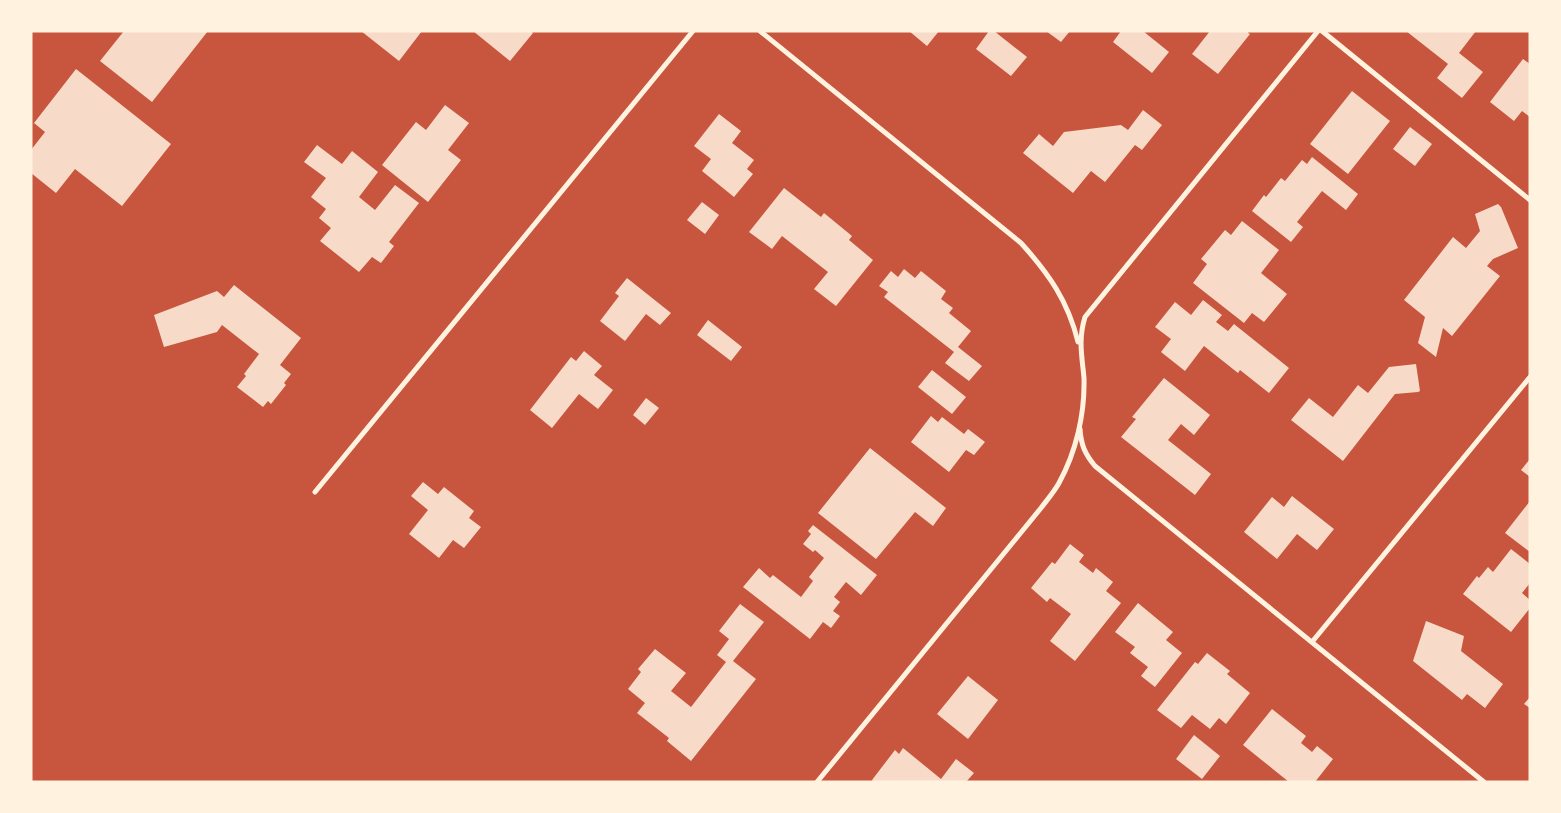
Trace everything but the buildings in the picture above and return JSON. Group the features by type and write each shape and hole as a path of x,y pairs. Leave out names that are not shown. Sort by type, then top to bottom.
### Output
{"street":[{"path":"315,492 693,31"},
{"path":"760,31 1021,243 1042,266 1060,294 1074,325 1084,379 1080,423 1081,441 1085,454 1095,466 1484,782"},
{"path":"1080,350 1081,331 1085,317 1320,31 1530,200"},
{"path":"1312,642 1530,377"},
{"path":"817,782 1041,508 1058,483 1072,455 1080,423"}]}
